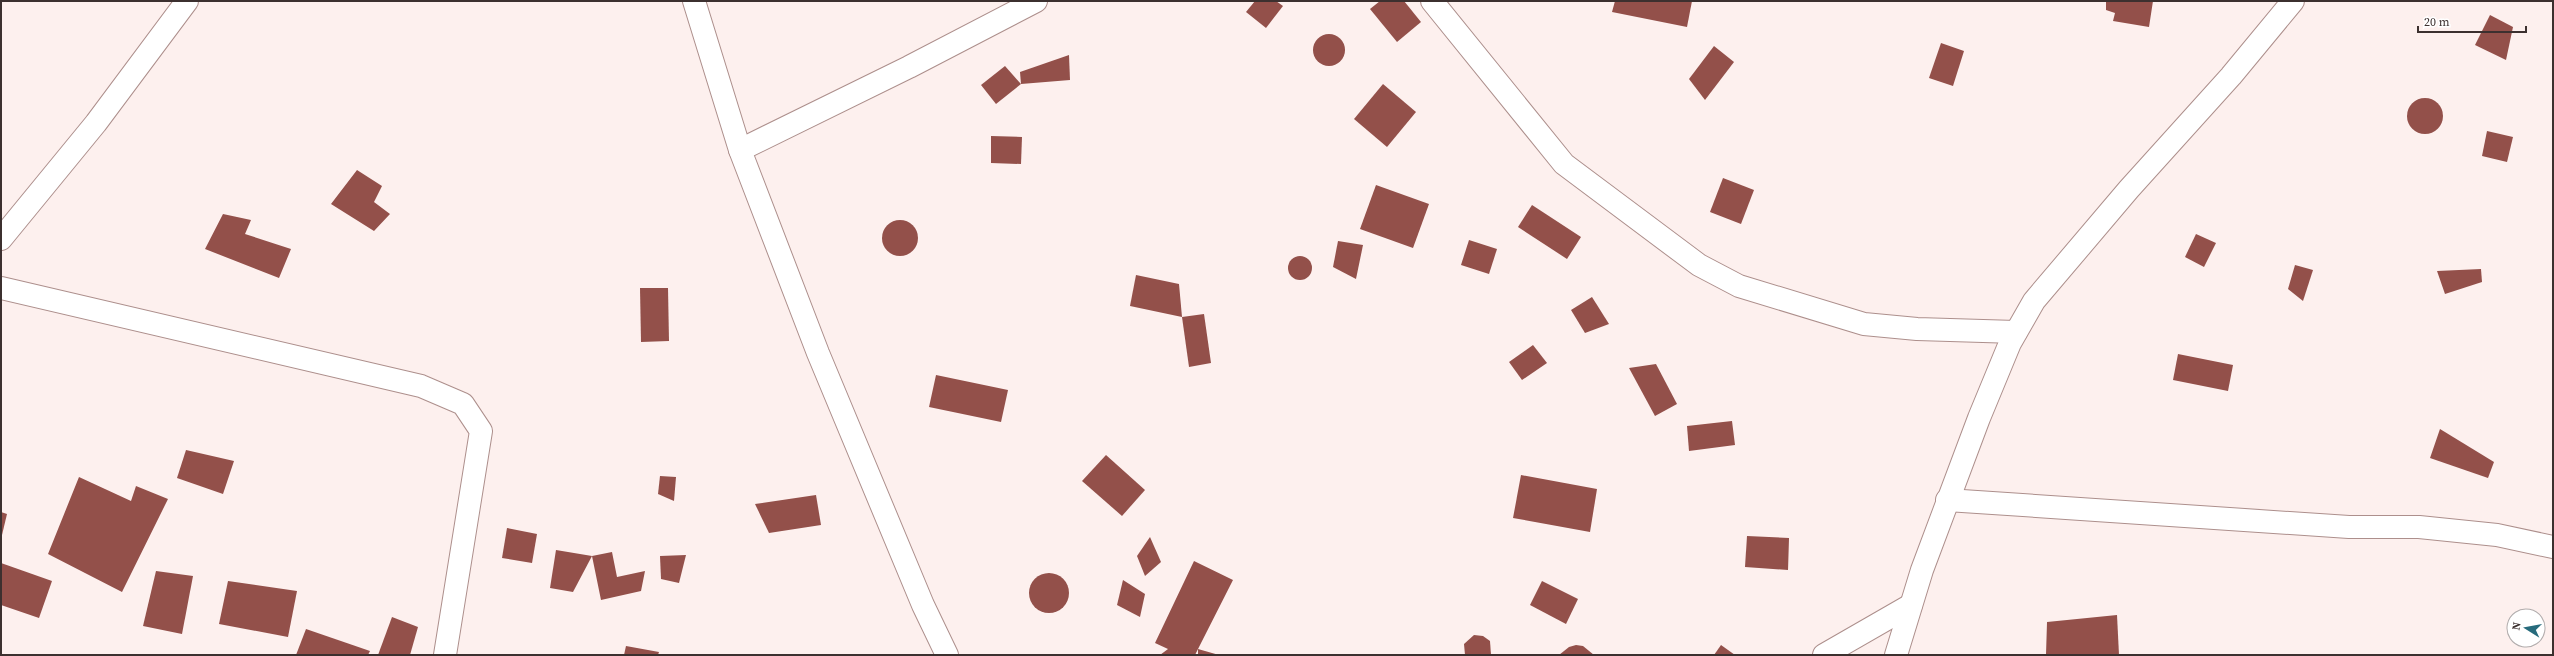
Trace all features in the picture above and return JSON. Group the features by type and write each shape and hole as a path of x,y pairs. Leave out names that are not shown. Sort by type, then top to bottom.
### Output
{"street":[{"path":"1,239 96,123 187,1"},
{"path":"694,1 740,150 818,353 923,605 947,655"},
{"path":"740,150 909,67 1036,1"},
{"path":"1432,1 1564,164 1699,265 1740,286 1864,324 1917,329 2016,332"},
{"path":"1896,655 1911,605 1947,500 1985,404 2016,332 2034,301 2128,189 2231,76 2293,1"},
{"path":"1,288 422,386 463,404 481,431 445,655"},
{"path":"1947,500 2341,527 2419,527 2497,535 2553,547"},
{"path":"1824,655 1911,605"}],"building":[{"path":"1255,1 1276,1 1283,6 1266,28 1246,12"},
{"path":"1380,1 1404,1 1421,22 1397,42 1370,9"},
{"path":"1615,1 1692,1 1687,27 1612,12"},
{"path":"2106,1 2153,1 2149,27 2113,21 2115,13 2106,10"},
{"path":"2490,15 2513,27 2506,60 2475,45"},
{"path":"1326,34 1332,34 1341,38 1345,50 1341,62 1332,66 1326,66 1317,62 1313,53 1313,47 1317,38"},
{"path":"1941,43 1964,51 1953,86 1929,78"},
{"path":"1714,46 1734,62 1705,100 1689,79"},
{"path":"1069,55 1070,80 1021,84 1020,72"},
{"path":"1005,66 1021,84 996,104 981,85"},
{"path":"1383,84 1416,112 1387,147 1354,119"},
{"path":"2429,98 2438,103 2442,109 2442,123 2438,129 2429,134 2421,134 2412,129 2408,123 2407,112 2412,103 2418,99"},
{"path":"2487,131 2513,137 2507,162 2482,156"},
{"path":"991,136 1022,137 1021,164 991,163"},
{"path":"357,170 382,186 374,202 390,214 374,231 331,204"},
{"path":"1723,178 1754,190 1741,224 1710,212"},
{"path":"1376,185 1429,204 1413,248 1360,229"},
{"path":"1532,205 1581,237 1567,259 1518,227"},
{"path":"223,214 251,220 245,234 291,249 279,278 205,249"},
{"path":"904,220 913,225 917,231 917,245 913,251 904,256 896,256 887,251 883,245 882,234 887,225 893,221"},
{"path":"2196,234 2216,243 2204,267 2185,257"},
{"path":"1469,240 1497,249 1489,274 1461,265"},
{"path":"1338,241 1363,245 1356,279 1333,267"},
{"path":"1300,256 1309,259 1312,268 1309,277 1300,280 1291,277 1288,268 1291,259"},
{"path":"2295,265 2313,270 2303,301 2288,289"},
{"path":"2481,269 2482,282 2445,294 2437,271"},
{"path":"1136,275 1179,284 1182,317 1130,306"},
{"path":"640,288 668,288 669,341 641,342"},
{"path":"1592,297 1609,324 1585,333 1571,310"},
{"path":"1204,314 1211,363 1189,367 1182,317"},
{"path":"1533,345 1547,363 1522,380 1509,362"},
{"path":"2178,354 2233,365 2228,391 2173,380"},
{"path":"1656,364 1677,404 1655,416 1629,368"},
{"path":"936,375 1008,390 1001,422 929,407"},
{"path":"1732,421 1735,445 1689,451 1687,426"},
{"path":"2440,429 2494,462 2488,478 2430,458"},
{"path":"186,450 234,461 223,494 177,478"},
{"path":"1106,455 1145,490 1122,516 1082,481"},
{"path":"1521,475 1597,489 1590,532 1513,518"},
{"path":"660,476 676,477 674,501 658,494"},
{"path":"79,477 131,501 136,486 168,499 122,592 48,554"},
{"path":"816,495 821,525 769,533 755,504"},
{"path":"1,512 7,514 2,535 1,535"},
{"path":"507,528 537,534 532,563 502,558"},
{"path":"1747,536 1789,538 1788,570 1745,567"},
{"path":"1150,537 1161,562 1145,576 1137,556"},
{"path":"556,550 592,556 573,592 550,588"},
{"path":"612,552 617,577 645,571 641,591 601,600 592,556"},
{"path":"686,555 679,583 661,579 660,556"},
{"path":"1194,561 1233,580 1195,655 1160,655 1168,649 1155,643"},
{"path":"1,563 52,581 39,618 1,605"},
{"path":"156,571 193,576 182,634 143,626"},
{"path":"1049,573 1063,579 1069,593 1063,607 1049,613 1035,607 1029,593 1035,579"},
{"path":"1123,580 1145,594 1140,617 1117,605"},
{"path":"228,581 297,591 288,637 219,624"},
{"path":"1542,581 1578,599 1566,624 1530,605"},
{"path":"2117,615 2119,655 2046,655 2047,622"},
{"path":"392,617 418,627 410,655 378,655"},
{"path":"306,629 370,651 368,655 296,655"},
{"path":"1474,635 1483,636 1490,641 1491,655 1465,655 1464,644"},
{"path":"1576,645 1583,646 1594,655 1559,655 1569,647"},
{"path":"1721,645 1735,655 1714,655"},
{"path":"626,646 659,652 658,655 624,655"},
{"path":"1198,649 1219,655 1198,655"}]}
